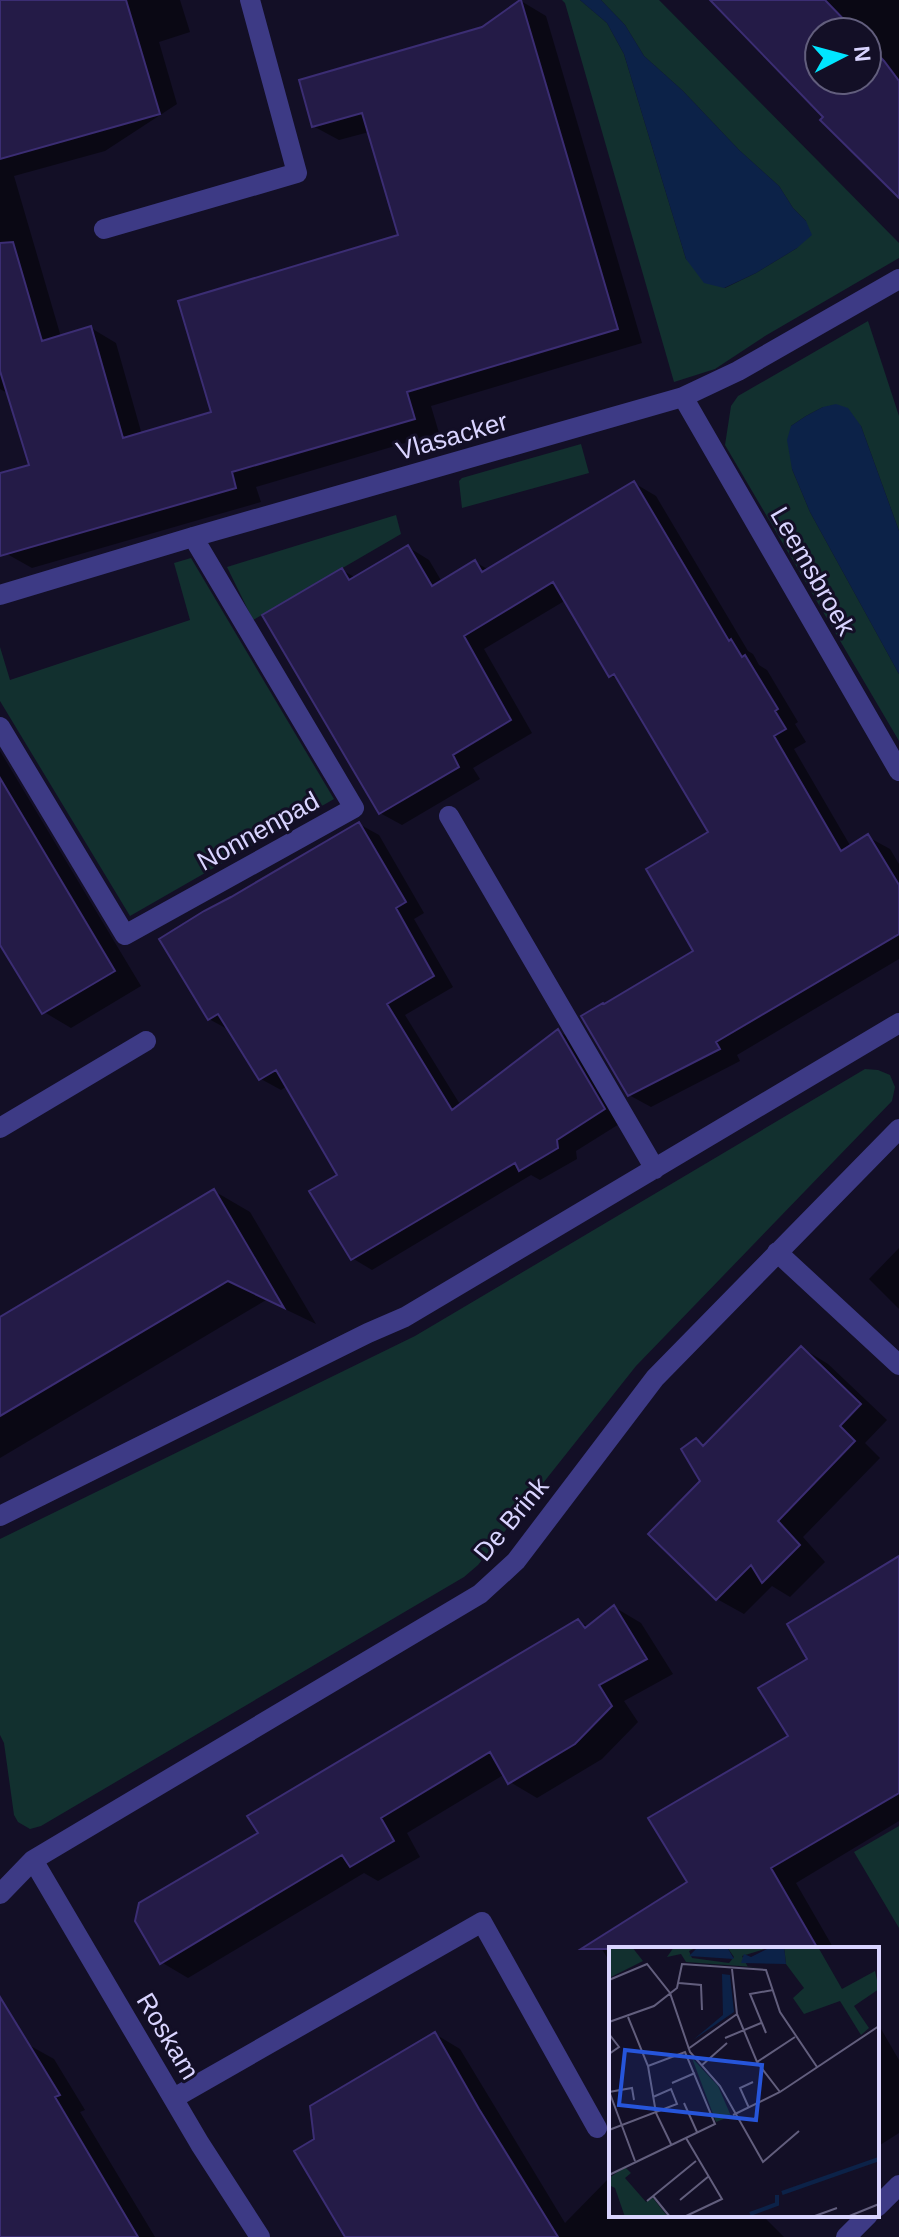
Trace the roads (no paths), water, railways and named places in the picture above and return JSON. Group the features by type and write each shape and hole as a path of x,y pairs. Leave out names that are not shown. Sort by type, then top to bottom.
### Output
{"street":[{"path":"104,229 297,173 250,0"},
{"name":"Vlasacker","path":"0,595 683,397 738,371 899,279"},
{"name":"Leemsbroek","path":"683,397 899,771"},
{"name":"Nonnenpad","path":"0,727 125,935 354,808 193,537"},
{"path":"449,816 655,1169"},
{"path":"0,1516 405,1317 899,1023"},
{"path":"0,1128 146,1041"},
{"name":"De Brink","path":"0,1894 33,1860 480,1594 516,1561 655,1378 899,1129"},
{"path":"777,1252 899,1365"},
{"name":"Roskam","path":"33,1860 260,2237"},
{"path":"174,2098 482,1922 597,2128"},
{"path":"879,2205 899,2185"},
{"path":"846,2237 866,2217"}],"water":[{"path":"580,0 601,0 625,25 644,56 779,186 806,221 812,235 756,273 724,288 704,283 686,259 624,54 607,23"},
{"path":"836,404 848,408 861,426 899,531 899,674 810,512 792,469 787,440 791,426 823,407"}]}
